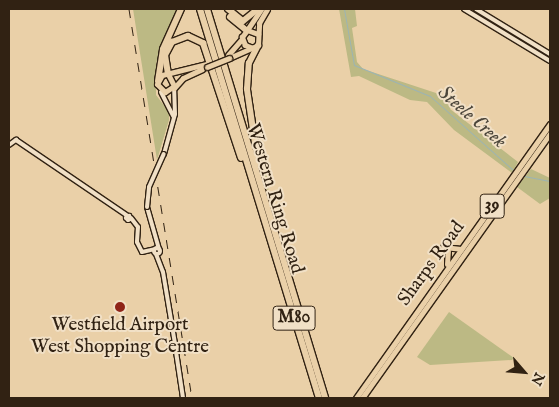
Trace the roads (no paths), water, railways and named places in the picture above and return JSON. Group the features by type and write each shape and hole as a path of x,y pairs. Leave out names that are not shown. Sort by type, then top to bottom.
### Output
{"highway":[{"path":"158,81 163,49 181,9"},
{"name":"Western Ring Road","path":"200,9 319,398"},
{"name":"Western Ring Road","path":"207,9 325,398"},
{"path":"227,9 243,21 260,9"},
{"path":"227,9 235,25 246,30"},
{"path":"168,74 165,56 172,42 188,36 203,43 270,238"},
{"path":"256,46 249,63 248,106 280,250"}],"main road":[{"path":"229,57 238,49 246,30 260,9"},
{"path":"256,46 259,23 267,9"},
{"path":"246,30 258,34"},
{"path":"242,39 256,46"},
{"path":"207,66 168,74 158,81 160,90 169,92 189,75 256,46"},
{"path":"168,74 174,80 174,88"},
{"name":"Sharps Road","path":"362,398 461,249 500,201 550,124"},
{"name":"Sharps Road","path":"356,398 432,287 442,278 537,153 550,133"},
{"path":"527,158 537,153"},
{"path":"443,247 461,249"},
{"path":"442,278 450,257 448,251"}],"street":[{"path":"464,9 550,61"},
{"path":"476,9 550,54"},
{"path":"174,95 189,75"},
{"path":"174,88 173,121 170,137 150,184 147,207 159,259 184,398"},
{"path":"160,90 170,105 173,121"},
{"path":"9,146 15,141 23,145 135,223 137,244 142,252 157,250"}],"waterway":[{"name":"Steele Creek","path":"344,9 354,65 430,96 513,170"},
{"path":"524,176 550,181"}],"railway":[{"path":"129,9 192,398"}],"place":[{"name":"Westfield Airport West Shopping Centre","path":"120,307"}]}
